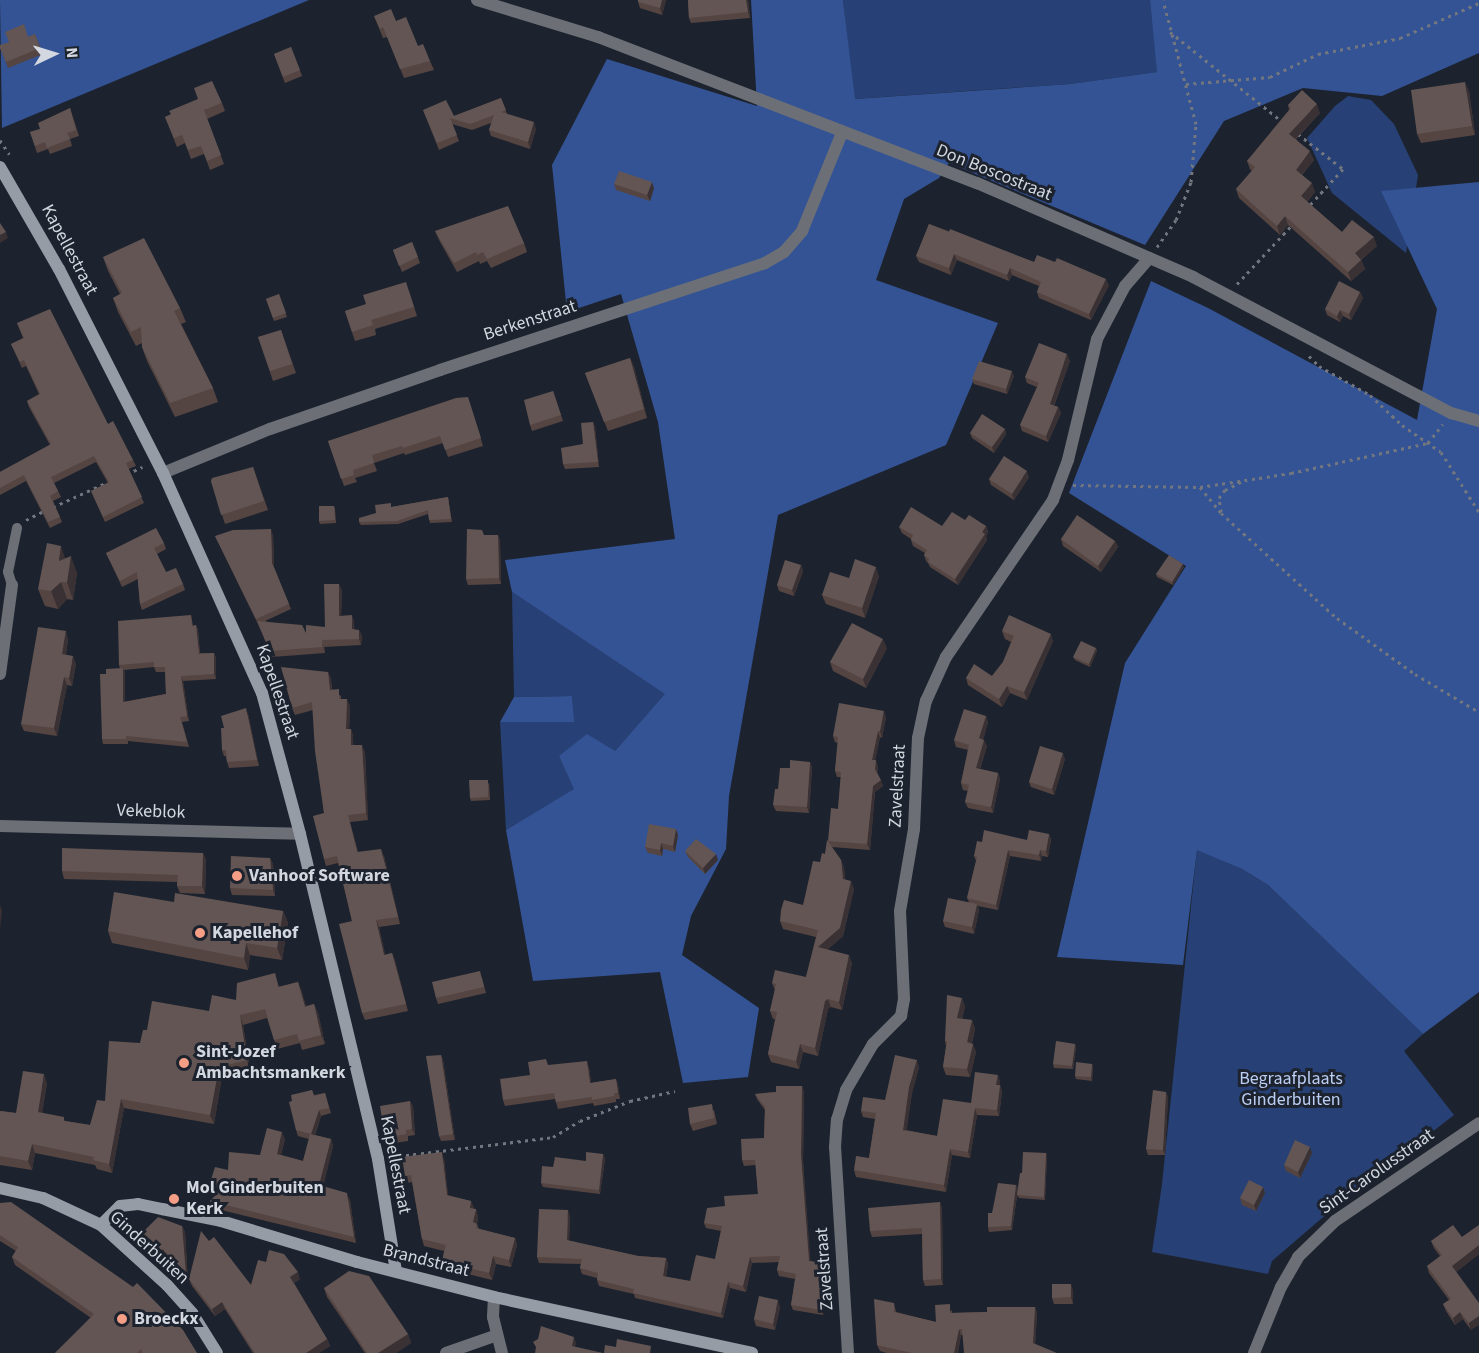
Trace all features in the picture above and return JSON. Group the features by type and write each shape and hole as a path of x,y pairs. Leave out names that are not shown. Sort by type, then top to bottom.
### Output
{"street":[{"name":"Don Boscostraat","path":"477,0 598,37 842,134 976,183 1228,294 1451,413 1479,421"},
{"name":"Berkenstraat","path":"163,473 280,425 765,263 784,252 802,231 842,134"},
{"name":"Kapellestraat","path":"0,167 59,269 155,456 262,693 300,834 378,1159 396,1272"},
{"name":"Zavelstraat","path":"848,1353 835,1147 837,1120 846,1090 873,1044 901,1016 904,999 900,911 914,829 921,721 926,701 946,657 1053,500 1060,484 1097,339 1125,286 1149,258"},
{"path":"0,674 12,585"},
{"name":"Vekeblok","path":"0,826 300,834"},
{"name":"Sint-Carolusstraat","path":"1254,1353 1281,1287 1298,1257 1335,1221 1479,1123"},
{"name":"Ginderbuiten","path":"0,1188 43,1198 101,1225 167,1285 192,1313 217,1353"},
{"name":"Brandstraat","path":"101,1225 120,1206 138,1204 221,1221 396,1272 494,1297 752,1353"},
{"path":"494,1297 493,1317 502,1353"},
{"path":"446,1353 497,1335"}],"lane":[{"path":"12,585 8,572 17,528"}],"path":[{"path":"1149,258 1176,220 1191,182 1196,124 1163,0"},
{"path":"1186,84 1270,77 1318,54 1400,38 1479,3"},
{"path":"1170,32 1343,170 1304,211"},
{"path":"0,140 11,157"},
{"path":"1228,294 1297,219"},
{"path":"1293,329 1295,343 1319,366 1370,395 1402,425 1441,452 1479,512"},
{"path":"1060,484 1200,487 1291,473 1428,443 1451,413"},
{"path":"17,528 23,521 149,464 155,456"},
{"path":"1221,513 1219,498 1225,490 1242,481"},
{"path":"1200,487 1221,513 1337,618 1415,674 1479,712"},
{"path":"388,1157 552,1137 580,1121 630,1101 675,1091"},
{"path":"386,1148 390,1167"}],"green space":[{"path":"843,0 1150,0 1158,72 1070,84 854,99"},
{"path":"1348,96 1371,100 1394,124 1418,175 1406,253 1332,193 1307,138 1335,106"},
{"path":"512,592 666,694 615,751 559,756 575,789 506,830 500,722 573,722 572,696 514,697"},
{"name":"Begraafplaats Ginderbuiten","path":"1197,849 1242,869 1268,885 1423,1034 1404,1051 1454,1115 1329,1212 1272,1261 1268,1274 1152,1252 1162,1184"}],"shaded area":[{"path":"0,0 309,0 2,128"},
{"path":"751,0 843,0 855,99 1070,84 1157,72 1150,0 1479,0 1479,53 1382,96 1303,88 1224,121 1145,245 949,163 939,178 904,199 876,280 998,323 946,445 778,515 729,796 726,849 691,916 682,955 759,1008 748,1077 683,1083 660,972 533,981 506,830 574,789 559,756 587,734 615,751 665,694 512,592 505,560 675,539 658,422 621,294 567,312 552,165 607,59 757,106"},
{"path":"1479,182 1479,992 1423,1034 1268,885 1242,869 1197,850 1183,965 1057,957 1125,663 1186,566 1069,493 1151,281 1208,308 1417,420 1437,309 1381,191"},
{"path":"572,696 574,722 500,722 514,697"}],"building":[{"path":"638,0 662,0 660,8 638,2"},
{"path":"688,0 746,0 748,12 689,18"},
{"path":"391,9 396,21 406,17 418,46 423,44 430,61 400,69 383,27 380,29 374,16"},
{"path":"24,24 28,37 35,34 40,48 6,62 0,48 0,45 9,42 5,32"},
{"path":"291,47 300,70 283,77 274,54"},
{"path":"212,81 222,103 204,110 221,155 207,161 201,146 188,150 182,135 174,138 165,117 171,114 169,111 198,99 194,88"},
{"path":"1465,82 1472,126 1417,134 1411,90"},
{"path":"1302,90 1317,104 1289,134 1310,151 1296,170 1312,183 1301,196 1342,232 1352,220 1374,237 1355,253 1361,260 1348,272 1285,216 1277,226 1236,189 1255,167 1247,161 1291,108 1288,105"},
{"path":"501,98 506,110 501,112 534,122 528,142 489,130 494,115 470,124 450,118 457,135 437,143 423,110 446,100 454,116"},
{"path":"70,108 76,130 67,133 70,139 47,148 45,142 35,146 30,132 40,129 38,123"},
{"path":"619,171 652,182 647,195 614,184"},
{"path":"508,206 524,243 487,259 483,252 477,255 476,252 454,263 435,231"},
{"path":"0,223 6,232 0,235"},
{"path":"929,224 949,232 950,229 1034,262 1037,255 1055,262 1057,258 1106,279 1089,314 1037,292 1041,282 1010,268 1007,275 954,254 949,268 916,256"},
{"path":"144,238 180,308 174,311 213,388 170,403 142,347 141,327 131,332 113,298 122,293 103,257"},
{"path":"412,242 418,257 399,266 393,250"},
{"path":"1339,281 1360,292 1349,314 1340,310 1337,316 1325,309"},
{"path":"406,282 414,307 371,320 373,325 352,332 345,311 366,304 363,295"},
{"path":"279,294 286,313 273,318 266,299"},
{"path":"50,309 108,424 113,421 133,460 126,463 142,497 103,517 91,491 109,482 94,456 51,477 58,491 50,496 60,517 48,522 24,475 0,488 0,472 51,444 27,401 40,394 24,360 20,362 11,344 24,338 17,323"},
{"path":"281,330 292,364 270,371 258,337"},
{"path":"1039,343 1067,354 1050,404 1058,407 1046,436 1020,425 1039,383 1025,377"},
{"path":"630,358 644,409 604,422 585,373"},
{"path":"979,361 1012,371 1006,389 972,379"},
{"path":"553,391 561,415 530,425 524,400"},
{"path":"468,397 481,438 445,450 440,436 403,448 402,446 372,455 374,463 353,470 354,475 341,479 328,441 456,398"},
{"path":"982,414 1005,429 992,447 970,433"},
{"path":"593,422 598,462 563,464 561,448 583,444 581,423"},
{"path":"1004,456 1027,471 1012,494 989,479"},
{"path":"253,467 264,501 221,515 212,478"},
{"path":"448,497 451,519 429,520 428,510 397,521 359,522 359,518 376,513 375,505 391,503 391,507"},
{"path":"319,506 334,506 335,520 319,521"},
{"path":"911,507 942,526 952,512 965,520 969,515 986,526 982,532 985,534 955,579 928,562 929,559 924,555 927,550 911,540 913,535 899,527"},
{"path":"1077,515 1115,541 1098,566 1061,539"},
{"path":"156,528 164,543 154,548 166,572 176,568 183,584 140,604 137,572 120,581 106,553"},
{"path":"271,529 272,563 289,604 256,619 215,536 233,530"},
{"path":"467,529 482,530 484,535 498,535 499,578 466,579"},
{"path":"47,543 61,546 59,561 71,556 67,582 61,582 51,591 38,589"},
{"path":"1169,555 1183,564 1172,582 1156,574"},
{"path":"855,559 876,567 862,608 822,595 830,572 849,578"},
{"path":"785,560 801,565 792,590 777,585"},
{"path":"324,584 339,584 339,616 352,615 352,629 359,630 359,639 322,640 322,647 270,651 257,621 302,625 306,633 306,625 325,627"},
{"path":"191,615 192,626 196,625 199,654 214,653 214,674 181,676 187,716 180,717 187,742 126,736 126,739 102,739 100,674 106,674 106,669 123,668 123,702 166,694 165,667 154,667 154,662 119,665 118,621"},
{"path":"1009,615 1051,634 1024,692 1007,686 999,699 966,678 974,664 992,676 1003,662 1014,636 1002,631"},
{"path":"852,623 883,639 863,679 830,662"},
{"path":"38,627 66,631 62,654 73,656 69,678 64,677 54,728 21,724"},
{"path":"1081,641 1096,648 1089,664 1073,657"},
{"path":"281,667 328,672 330,690 339,689 339,699 347,699 346,729 351,729 351,745 362,745 366,813 348,815 357,852 381,849 398,917 376,920 384,955 392,953 406,1004 362,1013 339,924 352,921 337,856 324,859 313,816 324,813 315,751 312,702 292,708"},
{"path":"839,703 884,711 872,760 876,760 875,769 881,780 873,786 867,844 828,841 831,808 838,809 841,772 835,771 838,737 833,736"},
{"path":"246,708 257,760 227,762 226,750 222,750 221,728 224,728 221,716"},
{"path":"964,709 986,716 979,738 984,740 976,768 998,773 991,807 965,802 969,785 961,783 969,745 954,740"},
{"path":"1040,746 1063,753 1052,789 1029,782"},
{"path":"790,760 810,762 807,807 773,805 775,789 778,789 780,768 790,768"},
{"path":"469,780 488,780 488,797 470,798"},
{"path":"649,824 676,829 673,846 661,843 660,850 645,847"},
{"path":"984,830 1027,840 1029,830 1049,834 1046,851 1040,850 1039,855 1008,850 996,905 967,898 977,857 974,856 977,841 982,842"},
{"path":"696,839 716,854 703,868 685,851"},
{"path":"827,840 841,860 843,879 851,881 840,928 818,947 849,955 839,1002 828,999 825,1001 815,1048 800,1044 796,1061 768,1054 777,1012 770,1011 776,984 772,983 775,970 806,977 818,930 780,921 781,910 784,900 803,905 813,861 820,862 822,853 825,854"},
{"path":"62,848 203,853 202,886 177,886 178,875 62,871"},
{"path":"231,856 270,858 273,890 230,888"},
{"name":"Kapellehof","path":"114,892 174,902 175,893 283,911 277,948 246,943 244,958 108,931"},
{"path":"948,898 977,904 972,927 943,921"},
{"path":"480,971 484,987 436,998 432,982"},
{"path":"275,973 278,987 298,982 305,1007 314,1004 321,1035 299,1041 297,1034 274,1040 265,1009 240,1015 247,1060 219,1067 210,1115 121,1099 109,1164 93,1160 94,1157 32,1144 28,1161 0,1156 0,1111 16,1113 23,1071 44,1074 38,1112 64,1117 64,1121 90,1125 97,1100 105,1101 109,1041 140,1043 143,1030 147,1030 152,1001 209,1011 212,995 236,1000 237,983"},
{"path":"947,995 962,998 957,1018 972,1020 967,1042 973,1044 967,1069 943,1067 947,1041 945,1041"},
{"path":"1056,1041 1075,1044 1072,1066 1053,1064"},
{"path":"441,1055 453,1134 439,1136 426,1056"},
{"path":"895,1055 917,1060 909,1087 903,1130 937,1136 943,1099 971,1103 975,1072 998,1075 996,1085 1000,1085 997,1110 975,1108 968,1152 950,1149 944,1185 854,1170 856,1156 869,1158 876,1113 861,1111 863,1097 885,1100"},
{"path":"546,1059 548,1065 587,1061 590,1083 616,1079 618,1093 614,1093 614,1096 592,1100 592,1097 556,1102 554,1093 503,1100 500,1079 530,1075 528,1062"},
{"path":"1076,1062 1092,1064 1091,1077 1075,1076"},
{"path":"776,1086 802,1086 801,1155 809,1261 828,1264 821,1310 791,1305 796,1274 777,1270 780,1256 750,1257 743,1286 728,1282 721,1313 633,1293 634,1289 597,1280 598,1273 580,1268 582,1259 537,1257 539,1209 568,1210 567,1240 638,1256 666,1258 663,1276 690,1281 696,1255 715,1259 722,1226 704,1223 707,1208 725,1206 724,1196 758,1194 755,1160 742,1160 741,1139 764,1138 765,1107 755,1094 776,1092"},
{"path":"312,1090 314,1096 325,1093 329,1108 319,1110 311,1134 296,1130 289,1102 292,1101 291,1095"},
{"path":"1153,1090 1166,1092 1163,1150 1146,1149"},
{"path":"410,1101 412,1129 406,1130 406,1134 385,1138 380,1106"},
{"path":"712,1104 714,1118 690,1124 688,1108"},
{"path":"267,1128 282,1132 277,1154 303,1161 310,1134 331,1139 319,1185 347,1193 354,1237 210,1201 220,1191 208,1189 215,1167 228,1170 229,1152 260,1155"},
{"path":"1295,1140 1310,1147 1298,1172 1284,1165"},
{"path":"442,1152 447,1195 471,1201 470,1208 476,1209 473,1222 477,1224 476,1228 515,1238 509,1260 493,1256 489,1273 442,1261 446,1245 422,1239 411,1175 405,1176 402,1157"},
{"path":"586,1152 603,1154 599,1190 541,1183 542,1166 553,1167 555,1157 586,1161"},
{"path":"1023,1152 1046,1153 1044,1197 1017,1195 1020,1173 1022,1173"},
{"path":"1249,1180 1263,1187 1254,1205 1240,1198"},
{"path":"998,1183 1016,1185 1011,1226 988,1227 988,1213 992,1213"},
{"path":"11,1202 133,1287 137,1283 183,1330 197,1353 143,1353 141,1349 137,1353 55,1353 94,1314 12,1257 18,1247 0,1235 0,1203"},
{"path":"940,1202 941,1279 923,1280 922,1228 870,1231 868,1208"},
{"path":"158,1217 182,1226 186,1275 163,1249 161,1251 143,1232"},
{"path":"1453,1225 1462,1237 1479,1225 1479,1245 1452,1266 1479,1303 1479,1316 1469,1323 1460,1312 1453,1318 1443,1304 1451,1299 1427,1266 1442,1255 1431,1241"},
{"path":"201,1231 209,1241 214,1237 251,1285 258,1260 266,1262 269,1250 284,1254 298,1272 290,1277 327,1339 306,1353 255,1353 222,1302 212,1309 189,1279"},
{"path":"349,1271 369,1276 408,1334 378,1353 367,1353 324,1288"},
{"path":"1052,1284 1071,1284 1071,1297 1052,1298"},
{"path":"759,1296 778,1300 773,1324 754,1319"},
{"path":"874,1299 894,1303 894,1312 936,1322 935,1305 950,1304 950,1313 987,1312 987,1307 1035,1307 1033,1343 1057,1353 964,1353 962,1329 959,1329 954,1353 912,1353 877,1345"},
{"path":"541,1326 574,1337 572,1346 603,1353 535,1353 536,1347 533,1342 538,1339"},
{"path":"617,1339 651,1346 650,1353 604,1353 605,1345 616,1347"}],"place":[{"name":"Vanhoof Software","path":"237,876"},
{"name":"Kapellehof","path":"200,933"},
{"name":"Sint-Jozef Ambachtsmankerk","path":"184,1063"},
{"name":"Mol Ginderbuiten Kerk","path":"174,1199"},
{"name":"Broeckx","path":"122,1319"}]}
